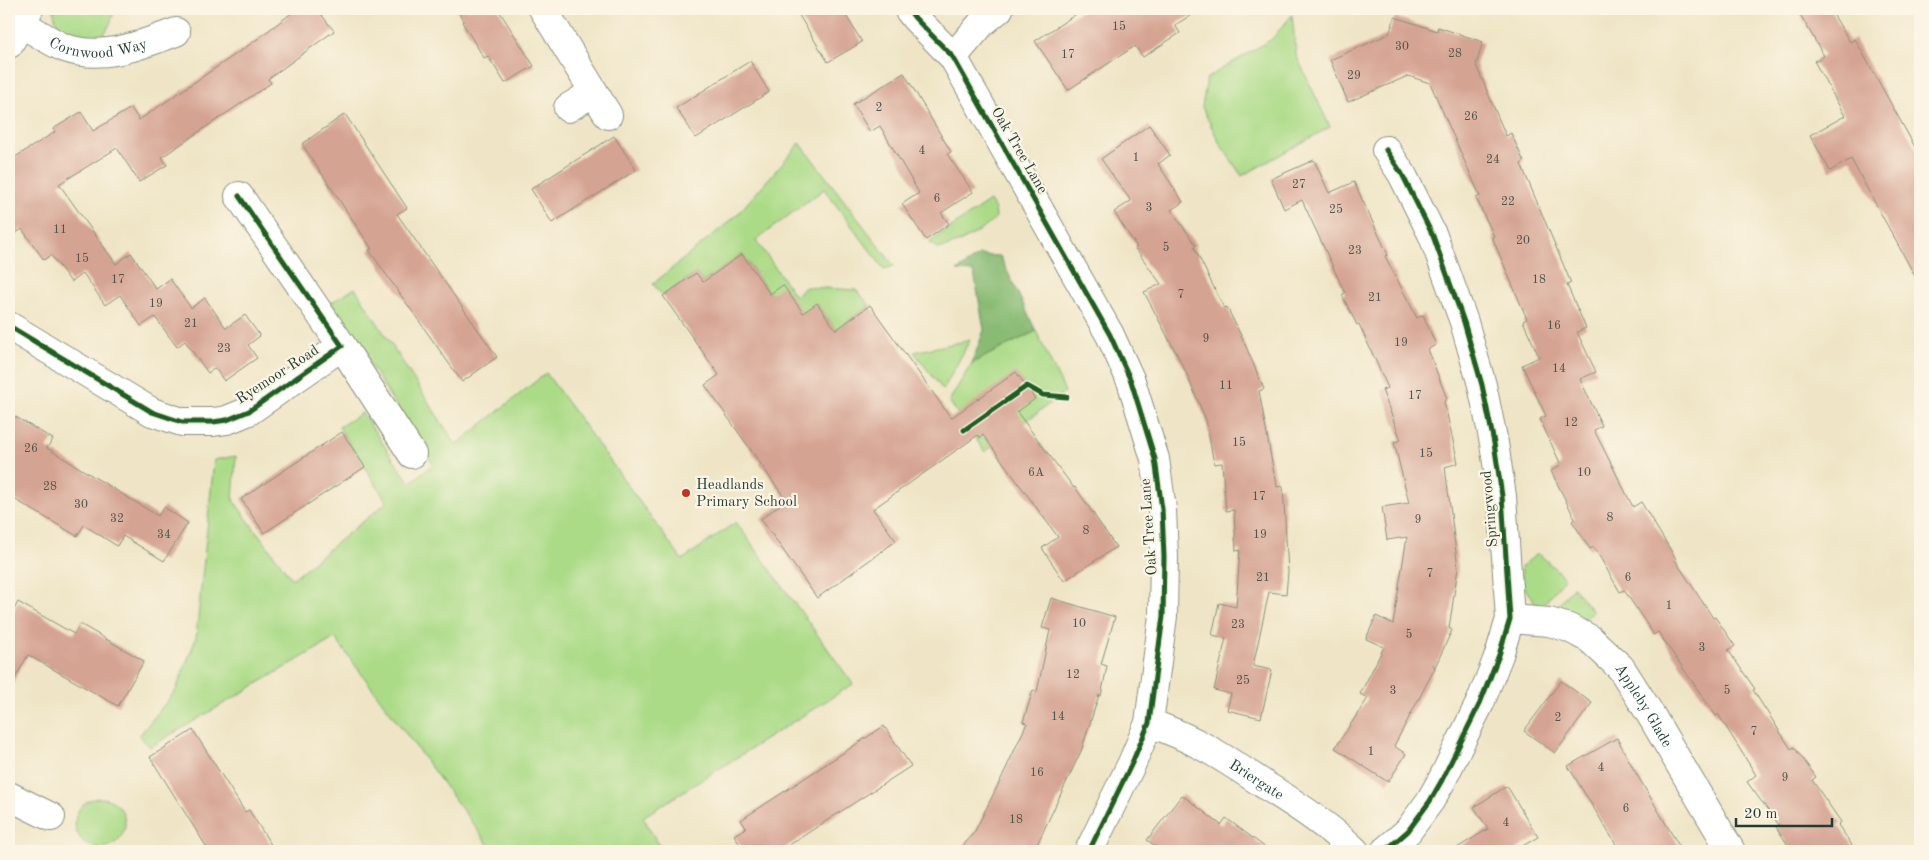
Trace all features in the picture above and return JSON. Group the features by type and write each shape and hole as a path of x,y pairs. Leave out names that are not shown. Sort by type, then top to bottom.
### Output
{"street":[{"path":"542,9 601,104 568,108"},
{"name":"Oak Tree Lane","path":"908,9 953,57 1110,335 1131,381 1155,459 1162,509 1164,557 1163,616 1149,723 1132,763 1089,851"},
{"path":"953,57 982,23 999,9"},
{"name":"Cornwood Way","path":"20,25 65,48 100,54 140,46 176,32"},
{"name":"Springwood","path":"1385,851 1408,831 1442,780 1480,703 1499,655 1510,619 1502,496 1494,443 1482,385 1464,322 1433,236 1402,174 1386,150"},
{"name":"Ryemoor Road","path":"239,196 342,346 412,454"},
{"name":"Ryemoor Road","path":"9,326 152,412 182,422 227,420 248,410 342,346"},
{"name":"Appleby Glade","path":"1510,619 1550,622 1569,628 1590,639 1621,668 1731,851"},
{"name":"Briergate","path":"1149,723 1177,732 1207,748 1308,812 1355,851"},
{"path":"9,796 51,817"}],"green space":[{"path":"54,9 114,9 111,22 100,38 82,46 62,31 56,22"},
{"path":"1292,15 1296,55 1330,127 1242,176 1220,144 1202,107 1207,78 1272,39"},
{"path":"800,143 894,266 884,269 824,189 756,240 795,296 806,287 856,290 870,305 836,330 817,304 803,313 770,294 742,254 703,282 696,273 663,296 653,284 736,216"},
{"path":"990,201 995,209 996,217 978,232 953,245 938,249 929,242"},
{"path":"979,255 1000,256 1036,331 972,363 984,330 974,272 957,271"},
{"path":"355,288 456,445 546,373 682,560 736,522 853,684 643,817 659,845 651,851 493,851 335,638 150,747 139,736 176,690 196,638 214,460 236,456 233,500 292,579 387,502 339,427 362,413 410,483 433,464 331,303"},
{"path":"1036,331 1065,392 985,452 949,401 972,363"},
{"path":"970,340 943,390 914,352"},
{"path":"1538,553 1565,578 1544,604 1536,604 1524,587 1521,567"},
{"path":"1573,587 1593,612 1584,620 1552,612"},
{"path":"100,798 114,802 121,809 125,823 121,837 114,844 100,848 86,844 79,837 75,823 79,809 86,802"}],"building":[{"path":"297,9 317,9 334,31 268,79 271,83 162,157 167,165 139,182 117,148 59,184 116,264 131,253 156,289 170,279 191,308 205,298 226,328 245,315 260,336 248,345 257,358 224,381 215,368 208,373 185,341 177,347 155,317 141,326 120,295 105,305 83,273 71,282 51,255 44,260 22,229 9,238 9,161 55,132 53,129 81,112 93,131 131,108 139,120 252,43"},
{"path":"456,9 498,9 534,66 505,83 488,56 484,58"},
{"path":"795,9 842,9 862,42 828,62"},
{"path":"1084,9 1201,9 1175,25 1180,33 1143,57 1135,46 1068,90 1035,41"},
{"path":"1797,9 1830,9 1850,42 1855,39 1920,156 1920,285 1851,159 1830,171 1810,135 1845,116 1814,61 1824,56"},
{"path":"1395,17 1437,31 1438,27 1483,42 1476,65 1506,136 1511,133 1524,162 1521,164 1571,283 1567,285 1586,328 1577,332 1596,372 1580,379 1602,426 1594,430 1633,507 1641,502 1675,560 1713,618 1715,617 1735,646 1728,650 1755,689 1753,690 1791,749 1794,747 1816,777 1812,780 1841,822 1838,825 1856,851 1792,851 1776,827 1779,825 1747,782 1756,775 1718,714 1716,716 1658,632 1654,635 1624,590 1620,592 1594,547 1590,549 1572,521 1575,519 1551,471 1561,465 1540,419 1546,416 1522,365 1539,357 1523,321 1527,319 1492,237 1494,236 1476,198 1480,196 1430,83 1408,76 1348,102 1330,60 1389,34"},
{"path":"750,61 769,92 696,138 676,108"},
{"path":"904,73 951,152 947,154 973,192 941,213 949,224 926,240 902,204 919,193 880,126 870,132 853,104"},
{"path":"345,114 407,208 397,214 497,357 462,382 369,250 372,249 302,144"},
{"path":"1149,125 1170,155 1158,164 1183,202 1171,210 1196,245 1194,247 1224,308 1227,307 1264,389 1259,391 1274,474 1277,487 1283,486 1288,572 1286,594 1269,592 1253,666 1272,670 1261,718 1227,710 1231,694 1214,690 1226,638 1212,635 1219,603 1236,607 1240,550 1236,551 1234,510 1226,511 1222,463 1214,464 1206,420 1184,368 1144,292 1161,284 1135,248 1137,247 1114,212 1131,201 1101,159"},
{"path":"614,136 636,170 552,223 531,189"},
{"path":"1314,160 1329,193 1354,182 1388,255 1385,256 1417,318 1423,315 1436,345 1428,349 1447,399 1444,401 1458,463 1445,467 1458,568 1449,628 1452,630 1435,667 1432,664 1435,668 1394,746 1406,754 1388,782 1335,748 1368,698 1360,694 1384,647 1366,639 1376,616 1393,624 1407,537 1387,540 1382,507 1409,503 1394,442 1401,440 1382,390 1388,388 1359,324 1357,325 1342,295 1345,293 1302,200 1284,209 1271,179"},
{"path":"742,254 770,294 783,285 803,313 817,303 836,330 870,305 951,418 1016,372 1035,399 1017,412 1075,487 1116,547 1064,581 1042,548 1058,537 983,435 980,438 978,435 873,509 896,541 817,598 761,519 786,500 705,385 719,375 663,296 696,273 703,282"},
{"path":"9,413 53,439 47,448 158,516 164,507 188,523 164,561 123,536 117,546 84,525 77,536 9,496"},
{"path":"342,432 365,467 264,533 241,499"},
{"path":"1051,598 1115,617 1101,664 1107,666 1101,696 1099,695 1081,751 1034,851 959,851 975,831 1027,723 1023,722 1033,690 1037,692 1050,630 1042,628"},
{"path":"18,602 74,634 80,624 144,661 118,706 28,655 9,689 9,619"},
{"path":"1561,681 1592,703 1555,753 1524,731"},
{"path":"884,726 911,766 780,851 744,851 734,835 746,828 741,820"},
{"path":"193,730 245,812 249,810 275,851 209,851 150,757"},
{"path":"1617,738 1682,851 1620,851 1568,766"},
{"path":"1507,786 1538,837 1514,851 1452,851 1488,829 1474,807"},
{"path":"1182,795 1221,825 1226,818 1270,851 1162,851 1147,840"}],"cycle path":[{"path":"908,9 953,57 1110,335 1131,381 1155,459 1162,509 1164,557 1163,616 1149,723 1132,763 1089,851"},
{"path":"1385,851 1408,831 1430,801 1442,780 1480,703 1499,655 1510,619 1502,496 1494,443 1482,385 1464,322 1433,236 1402,174 1386,150"},
{"path":"9,326 152,412 182,422 213,422 227,420 249,411 342,346 239,196"},
{"path":"964,430 1027,386 1043,395 1067,397"}],"place":[{"name":"Headlands Primary School","path":"686,493"}]}
